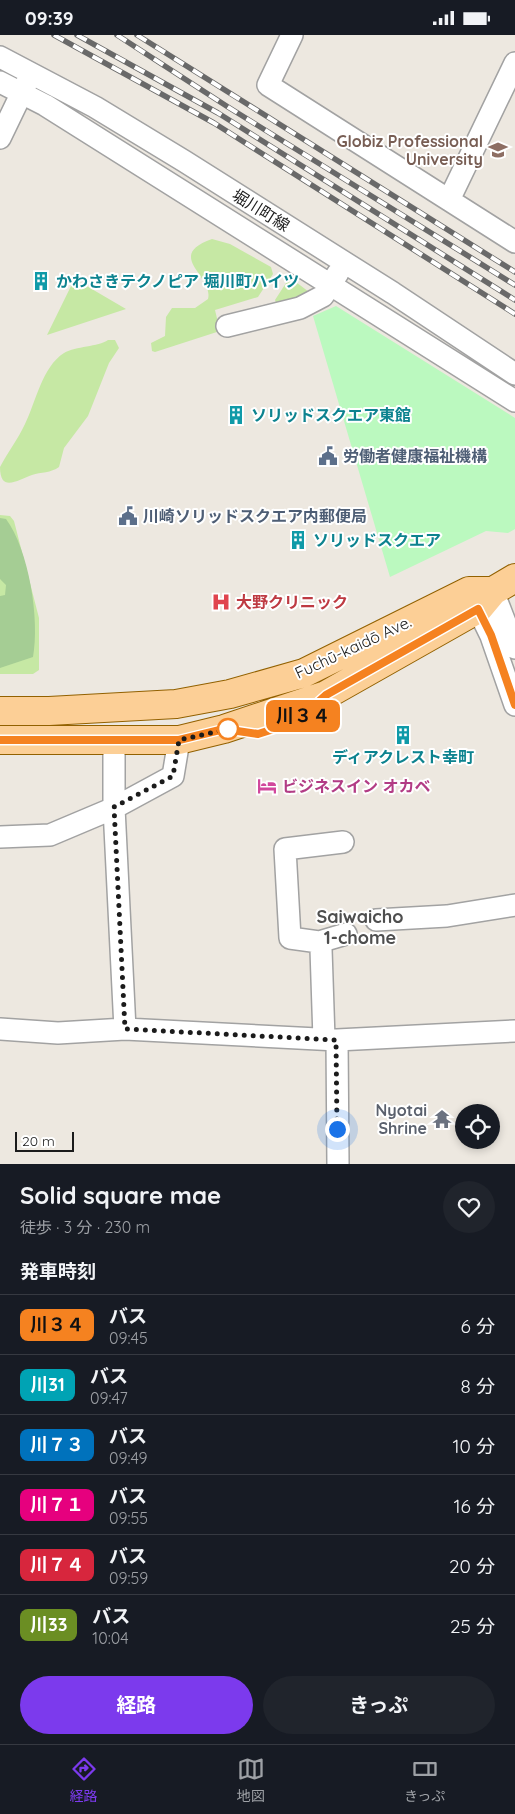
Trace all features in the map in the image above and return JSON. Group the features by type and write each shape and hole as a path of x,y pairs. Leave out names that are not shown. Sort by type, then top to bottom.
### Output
{"main road":[{"name":"Fuchū-kaidō Ave.","path":"0,711 49,711 142,705 196,686 284,672 304,673 489,592"},
{"name":"Fuchū-kaidō Ave.","path":"179,740 224,729 258,734 296,722 326,695 489,592"},
{"path":"0,740 179,740"}],"street":[{"path":"292,35 268,85 515,242"},
{"name":"堀川町線","path":"0,57 95,107 344,262 515,374"},
{"path":"449,200 509,91 515,63"},
{"path":"0,138 31,73"},
{"path":"0,82 45,105 515,401"},
{"path":"227,326 300,308 323,296 332,285 344,262"},
{"path":"489,592 515,648"},
{"path":"489,592 491,635 515,705"},
{"path":"0,837 50,835 114,807 173,776 179,740"},
{"path":"114,741 114,807 125,1029"},
{"path":"343,842 285,849 290,938 318,942 346,935"},
{"path":"376,920 447,916 515,905"},
{"path":"318,942 321,949 330,1040 338,1164"},
{"path":"0,1029 58,1033 125,1029 330,1040 515,1031"}],"green space":[{"path":"212,239 230,244 271,267 273,274 258,297 215,310 220,331 155,352 152,351 151,343 165,336 166,317 172,308 195,308 208,299 208,291 191,259 192,252 198,246"},
{"path":"292,279 309,292 308,297 277,305 275,300 286,283"},
{"path":"72,284 85,285 126,309 47,335"},
{"path":"336,306 515,418 515,529 508,533 486,531 390,577 313,316"},
{"path":"108,340 115,340 119,348 109,363 88,416 64,448 59,467 11,483 3,480 0,467 22,430 40,386 56,359 69,351"},
{"path":"0,515 10,516 14,521 39,618 39,670 33,674 0,674"},
{"path":"0,518 6,519 21,548 34,605 35,642 33,657 0,668 0,596 5,595 6,585 0,579"}],"railway":[{"path":"54,35 214,123 515,314"},
{"path":"77,35 218,113 515,300"},
{"path":"117,35 228,107 515,285"},
{"path":"137,35 515,272"}],"bus line":[{"name":"川３４","path":"0,740 179,740 224,729 258,734 296,722 326,695 478,609 491,635 515,705"}],"place":[{"name":"Globiz Professional University","path":"498,150"},
{"name":"かわさきテクノピア 堀川町ハイツ","path":"41,281"},
{"name":"ソリッドスクエア東館","path":"236,415"},
{"name":"労働者健康福祉機構","path":"328,456"},
{"name":"川崎ソリッドスクエア内郵便局","path":"128,516"},
{"name":"ソリッドスクエア","path":"298,540"},
{"name":"大野クリニック","path":"221,602"},
{"name":"ディアクレスト幸町","path":"403,735"},
{"name":"ビジネスイン オカベ","path":"267,786"},
{"name":"Nyotai Shrine","path":"442,1119"}],"district":[{"name":"Saiwaicho 1-chome","path":"360,928"}],"route":[{"path":"228,729 179,740 173,776 114,807 125,1029 336,1040 337,1129"}]}
